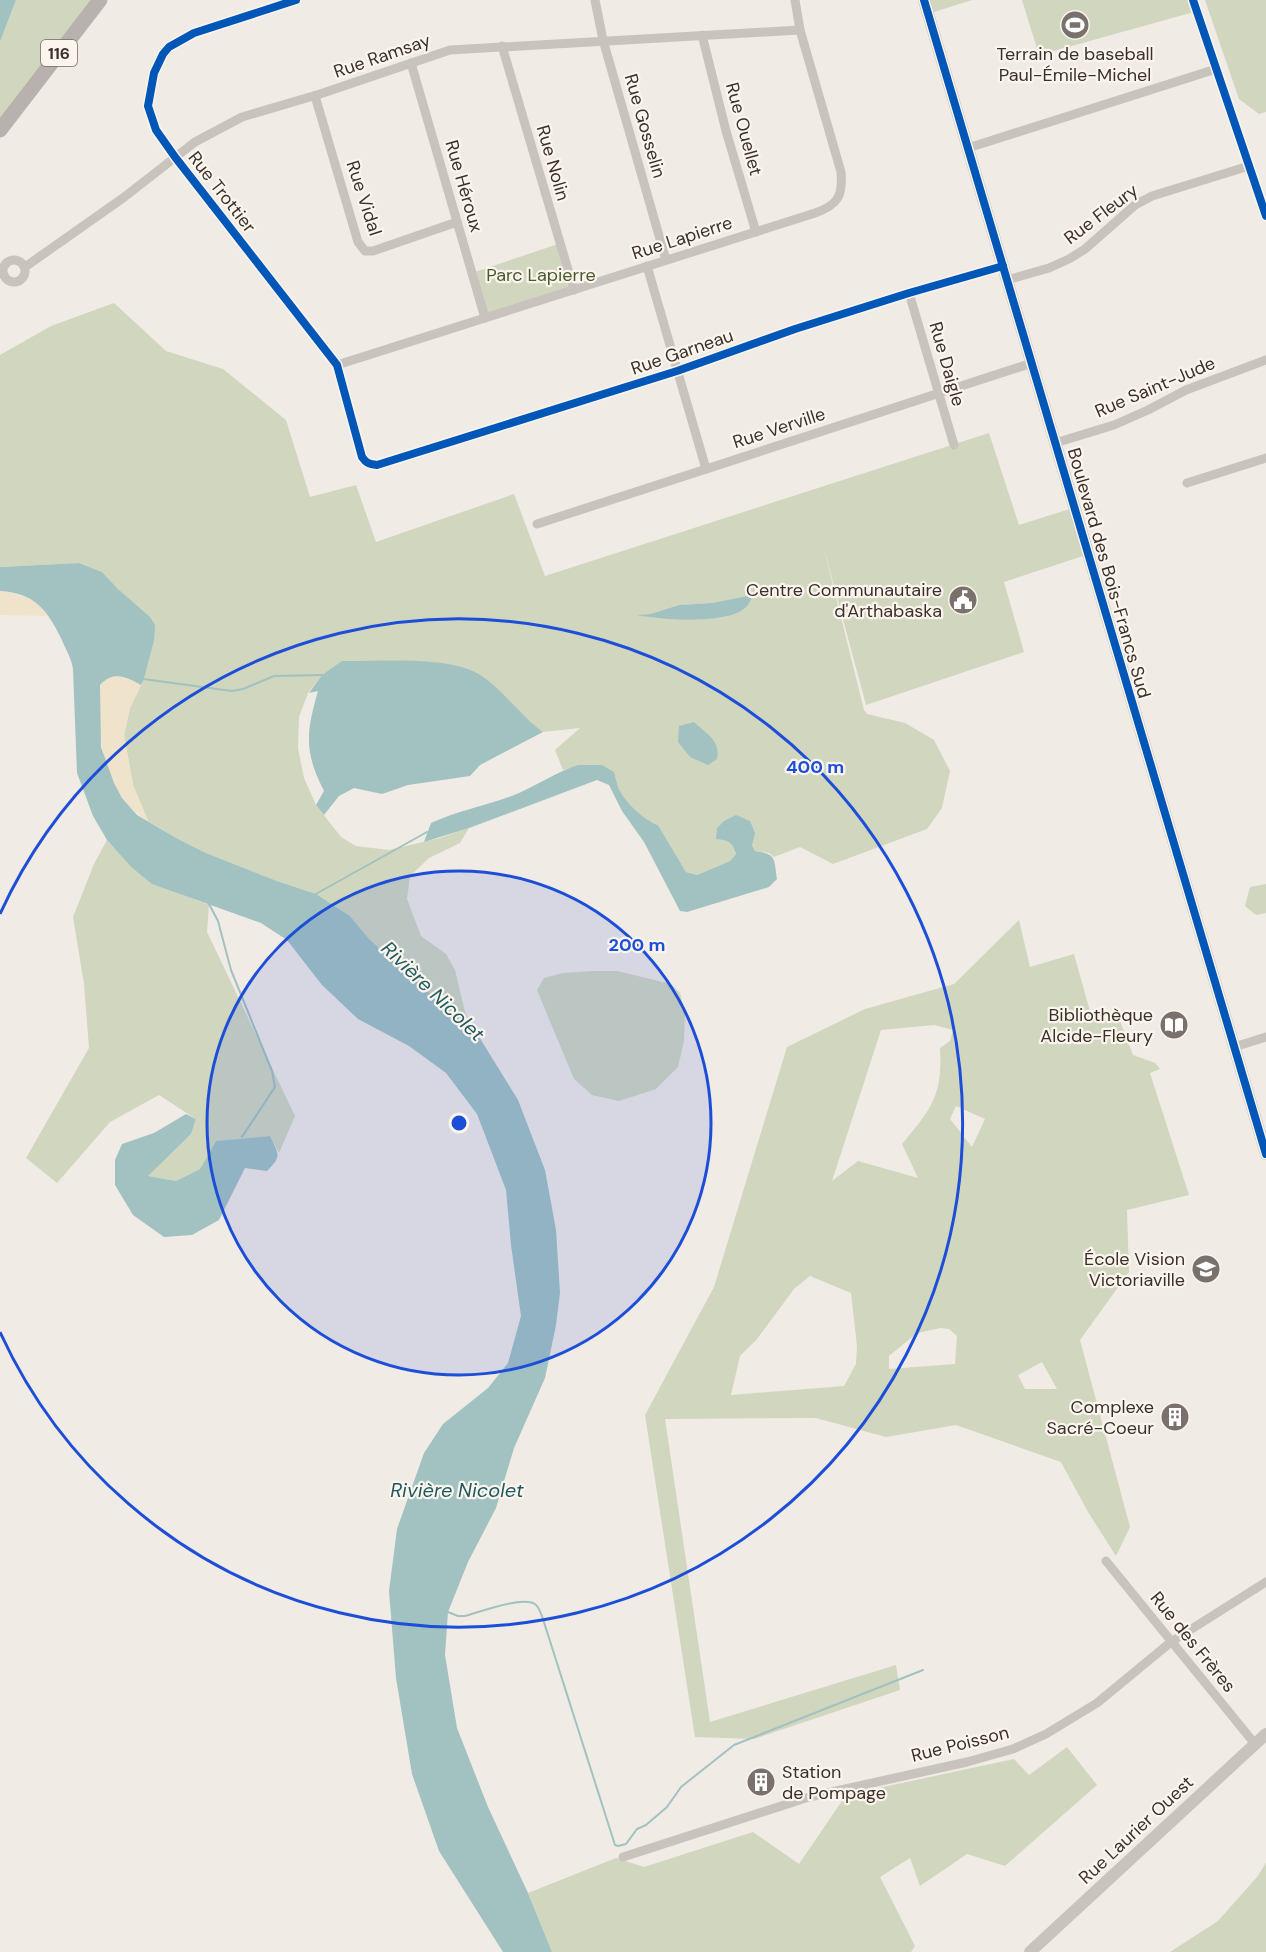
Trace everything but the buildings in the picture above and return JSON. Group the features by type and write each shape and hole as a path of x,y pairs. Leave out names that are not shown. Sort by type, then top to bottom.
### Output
{"main road":[{"name":"116","path":"0,130 100,0"}],"street":[{"name":"Rue Trottier","path":"297,0 194,33 169,47 153,73 148,106 156,130 175,157 337,364 362,457 371,465"},
{"name":"Rue Gosselin","path":"596,0 603,40 666,260"},
{"name":"Rue Lapierre","path":"337,364 828,208 840,197 841,172 800,30 795,0"},
{"name":"Boulevard des Bois-Francs Sud","path":"924,0 1266,1154"},
{"path":"1193,0 1266,216"},
{"name":"Rue Ramsay","path":"25,267 210,133 242,117 315,96 450,50 800,30"},
{"name":"Rue Ouellet","path":"702,35 726,130 756,232"},
{"name":"Rue Nolin","path":"502,46 574,290"},
{"name":"Rue Héroux","path":"411,63 485,318"},
{"path":"968,148 1216,69"},
{"name":"Rue Vidal","path":"315,96 358,242 365,251 373,251 457,222"},
{"name":"Rue Fleury","path":"1007,280 1069,259 1085,249 1135,205 1152,196 1249,166"},
{"path":"647,266 706,469"},
{"name":"Rue Garneau","path":"371,465 677,371 909,292 1003,266"},
{"name":"Rue Daigle","path":"909,292 954,445"},
{"name":"Rue Saint-Jude","path":"1055,443 1114,425 1186,390 1266,360"},
{"name":"Rue Verville","path":"537,524 1032,363"},
{"path":"1187,483 1266,458"},
{"path":"1234,1047 1266,1037"},
{"name":"Rue des Frères","path":"1106,1561 1255,1744"},
{"name":"Rue Poisson","path":"623,1857 809,1797 967,1762 1013,1749 1046,1734 1097,1703 1171,1642 1266,1581"},
{"name":"Rue Laurier Ouest","path":"1030,1952 1266,1734"}],"green space":[{"path":"16,0 92,0 0,120 0,42"},
{"path":"927,0 972,0 931,13"},
{"name":"Terrain de baseball Paul-Émile-Michel","path":"1022,0 1190,0 1194,12 1039,55"},
{"path":"1205,0 1266,0 1266,112 1259,114 1239,99"},
{"name":"Parc Lapierre","path":"561,243 574,290 485,318 472,273"},
{"path":"114,303 166,351 223,369 286,420 310,497 356,485 376,542 514,494 545,576 989,433 1019,525 1073,508 1086,555 1004,582 1024,652 866,705 823,545 864,710 867,714 905,723 934,740 950,771 942,808 927,829 833,864 800,847 774,857 769,853 755,851 752,845 727,840 734,845 736,854 730,861 697,875 686,872 658,825 631,807 623,796 614,772 589,765 563,770 555,750 580,728 543,732 530,723 486,679 379,662 343,661 322,675 308,693 299,717 298,748 304,778 316,805 341,837 356,846 389,850 440,838 469,828 460,843 429,858 410,876 407,899 421,936 446,954 455,970 465,1012 476,1032 369,939 350,916 316,894 206,853 148,821 133,785 124,735 130,708 144,679 154,641 119,590 102,572 79,563 0,567 0,355 51,326","holes":["752,596 731,615 713,619 686,620 640,615 679,605 712,603"]},
{"path":"107,840 131,867 152,883 209,905 207,932 295,1116 279,1153 270,1136 216,1141 200,1169 176,1181 147,1176 191,1134 196,1119 159,1095 110,1122 57,1183 26,1158 89,1048 84,984 73,917 94,864"},
{"path":"1266,884 1266,913 1256,915 1245,906 1250,887"},
{"path":"1019,920 1030,967 1074,954 1091,1015 1095,1020 1118,1016 1133,1055 1155,1063 1160,1069 1150,1073 1189,1195 1127,1210 1129,1272 1080,1340 1130,1527 1116,1556 1088,1512 1061,1462 956,1425 886,1437 816,1418 665,1419 710,1722 896,1665 900,1690 754,1739 695,1737 645,1415 714,1287 787,1047 865,1009 954,984","holes":["934,1025 953,1030 950,1041 940,1048 939,1078 933,1101 921,1121 902,1144 918,1178 858,1161 832,1181 881,1030","956,1106 985,1119 972,1147 950,1119","810,1276 851,1293 857,1346 856,1364 844,1386 731,1395 740,1356 757,1339 794,1289","941,1328 949,1329 957,1336 955,1364 889,1369 889,1356 917,1333","1042,1362 1057,1389 1025,1389 1018,1375"]},
{"path":"617,971 671,984 680,993 685,1012 684,1041 678,1067 656,1089 619,1101 592,1095 574,1079 537,990 544,978 563,973"},
{"path":"1067,1747 1097,1785 1005,1866 967,1854 920,1886 910,1858 880,1877 915,1946 911,1952 552,1952 528,1893 616,1858 644,1867 753,1832 799,1864 846,1795 1014,1759 1029,1775"},
{"path":"1266,1863 1266,1952 1170,1952 1218,1921 1257,1877"}],"sand":[{"path":"0,591 28,598 50,616 0,615"},
{"path":"117,676 141,685 130,708 124,735 133,785 148,821 133,810 122,796 112,779 101,742 100,685 107,678"}],"water":[{"path":"0,0 16,0 0,42"},
{"name":"Rivière Nicolet","path":"79,563 102,572 150,617 155,625 154,641 141,685 130,679 114,676 100,685 101,747 122,798 137,815 178,839 206,853 316,894 350,916 369,939 476,1032 518,1100 545,1170 556,1230 560,1293 556,1325 545,1378 514,1448 496,1508 468,1562 448,1612 445,1655 457,1728 488,1807 528,1893 552,1952 503,1952 439,1851 412,1774 396,1678 389,1591 397,1529 424,1453 443,1424 488,1388 508,1363 521,1316 506,1190 477,1114 446,1073 409,1046 358,1019 322,985 287,940 261,923 152,884 131,867 107,840 93,816 77,773 73,669 68,654 45,611 31,599 22,595 0,591 0,567"},
{"path":"753,595 745,608 723,617 693,620 637,615 650,614 679,605 712,603"},
{"path":"342,661 417,661 456,666 473,671 493,685 543,732 480,765 470,776 408,785 382,794 354,788 339,796 324,815 316,805 324,791 313,765 309,742 311,719 318,691 309,693 322,675"},
{"path":"694,722 712,738 717,747 717,759 708,765 690,757 678,742 679,726"},
{"path":"578,765 602,765 614,772 623,796 631,806 658,825 686,872 697,875 730,861 736,854 735,850 729,842 716,839 717,828 724,821 736,815 750,821 755,833 752,845 755,851 771,856 777,879 769,887 687,912 680,911 644,842 622,811 609,785 597,780 469,828 424,842 431,823 519,793"},
{"path":"186,1114 196,1119 191,1134 148,1176 176,1181 200,1169 216,1141 270,1136 278,1155 267,1171 245,1168 219,1220 192,1235 164,1237 133,1215 115,1185 115,1160 122,1144 154,1133"}],"waterway":[{"path":"143,679 232,691 243,689 274,676 322,675"},
{"path":"314,895 427,832"},
{"path":"209,904 218,921 231,970 272,1071 275,1087 242,1137"},
{"path":"448,1612 465,1616 520,1602 529,1602 538,1607 615,1845 618,1846 626,1844 637,1829 646,1825 667,1807 681,1787 734,1745 923,1670"}],"cycle path":[{"path":"296,0 194,33 169,47 154,73 148,106 156,130 175,157 337,365 362,457 370,464 377,465 677,371 795,329 1003,266"},
{"path":"924,0 1266,1154"},
{"path":"1193,0 1266,216"}],"place":[{"name":"Terrain de baseball Paul-Émile-Michel","path":"1075,25"},
{"name":"Centre Communautaire d'Arthabaska","path":"963,600"},
{"name":"Bibliothèque Alcide-Fleury","path":"1174,1025"},
{"name":"École Vision Victoriaville","path":"1206,1269"},
{"name":"Complexe Sacré-Coeur","path":"1175,1417"},
{"name":"Station de Pompage","path":"761,1782"}]}
